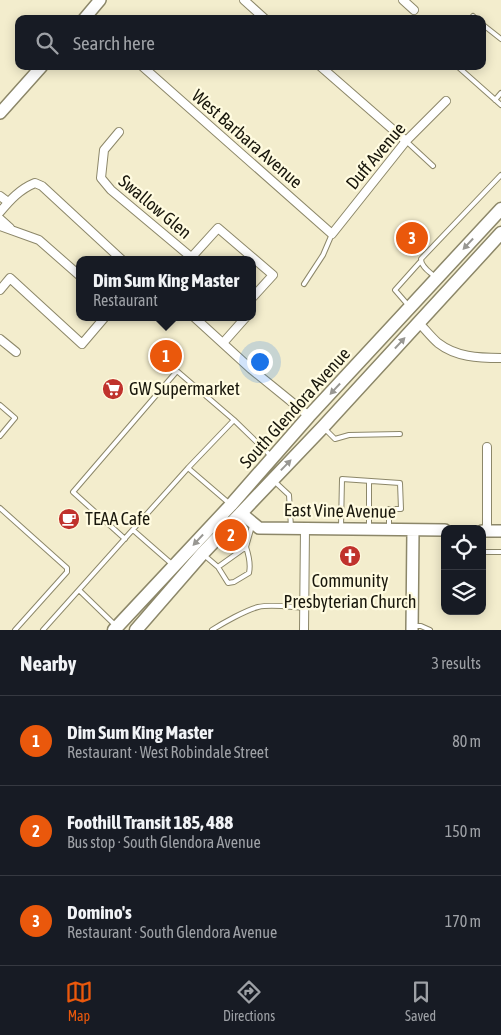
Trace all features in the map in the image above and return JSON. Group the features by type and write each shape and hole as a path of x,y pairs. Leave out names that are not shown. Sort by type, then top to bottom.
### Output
{"main road":[{"name":"South Glendora Avenue","path":"136,630 202,554 273,457 501,208"},
{"name":"South Glendora Avenue","path":"116,628 174,566 236,509 272,480 501,233"},
{"path":"368,353 381,363"}],"street":[{"path":"88,15 100,0"},
{"path":"244,0 261,15"},
{"path":"403,0 414,10"},
{"path":"0,112 38,70"},
{"name":"West Barbara Avenue","path":"147,70 332,234"},
{"path":"325,70 406,141"},
{"name":"Duff Avenue","path":"332,234 406,141 446,101"},
{"name":"Swallow Glen","path":"119,132 104,150 101,178 110,190 188,256"},
{"path":"0,212 24,188 34,183 42,186 115,256"},
{"path":"0,196 8,202"},
{"path":"0,219 13,231"},
{"path":"0,226 39,240 76,272"},
{"path":"192,256 218,228 251,256"},
{"path":"256,260 273,275 256,294"},
{"path":"0,290 10,278 82,344 102,321"},
{"path":"198,321 264,380 309,416"},
{"path":"223,343 242,321"},
{"path":"419,323 437,342 456,354 484,358 501,358"},
{"path":"0,339 16,352"},
{"path":"485,525 487,447"},
{"name":"East Vine Avenue","path":"236,509 259,528 441,530"},
{"path":"304,630 305,528"},
{"path":"412,628 413,530"},
{"path":"486,531 501,531"}],"lane":[{"path":"486,27 501,39"},
{"path":"461,70 501,105"},
{"path":"495,100 501,93"},
{"path":"406,141 433,166"},
{"path":"410,307 395,290 421,259 501,175"},
{"path":"304,284 323,255 332,234"},
{"path":"420,262 437,278"},
{"path":"125,539 72,492 177,372 234,420 273,457"},
{"path":"0,405 15,418 0,436"},
{"path":"43,630 188,468 234,420"},
{"path":"323,427 335,439 349,435 400,434"},
{"path":"188,468 236,509"},
{"path":"341,529 342,479 400,483 401,509 389,510 389,530"},
{"path":"272,480 289,495 290,528"},
{"path":"369,481 369,529"},
{"path":"0,508 67,568 67,572 15,630"},
{"path":"202,554 218,567 228,583 234,582 249,573 250,567 246,547 252,523"},
{"path":"133,530 174,566"},
{"path":"218,567 246,547"},
{"path":"486,552 501,552"},
{"path":"79,590 116,628"},
{"path":"212,630 257,607 304,608"},
{"path":"412,628 421,626 430,630"}],"place":[{"name":"Domino's","path":"412,238"},
{"name":"Dim Sum King Master","path":"166,356"},
{"name":"GW Supermarket","path":"113,389"},
{"name":"TEAA Cafe","path":"69,519"},
{"name":"Foothill Transit 185, 488","path":"231,535"},
{"name":"Community Presbyterian Church","path":"350,556"}]}
